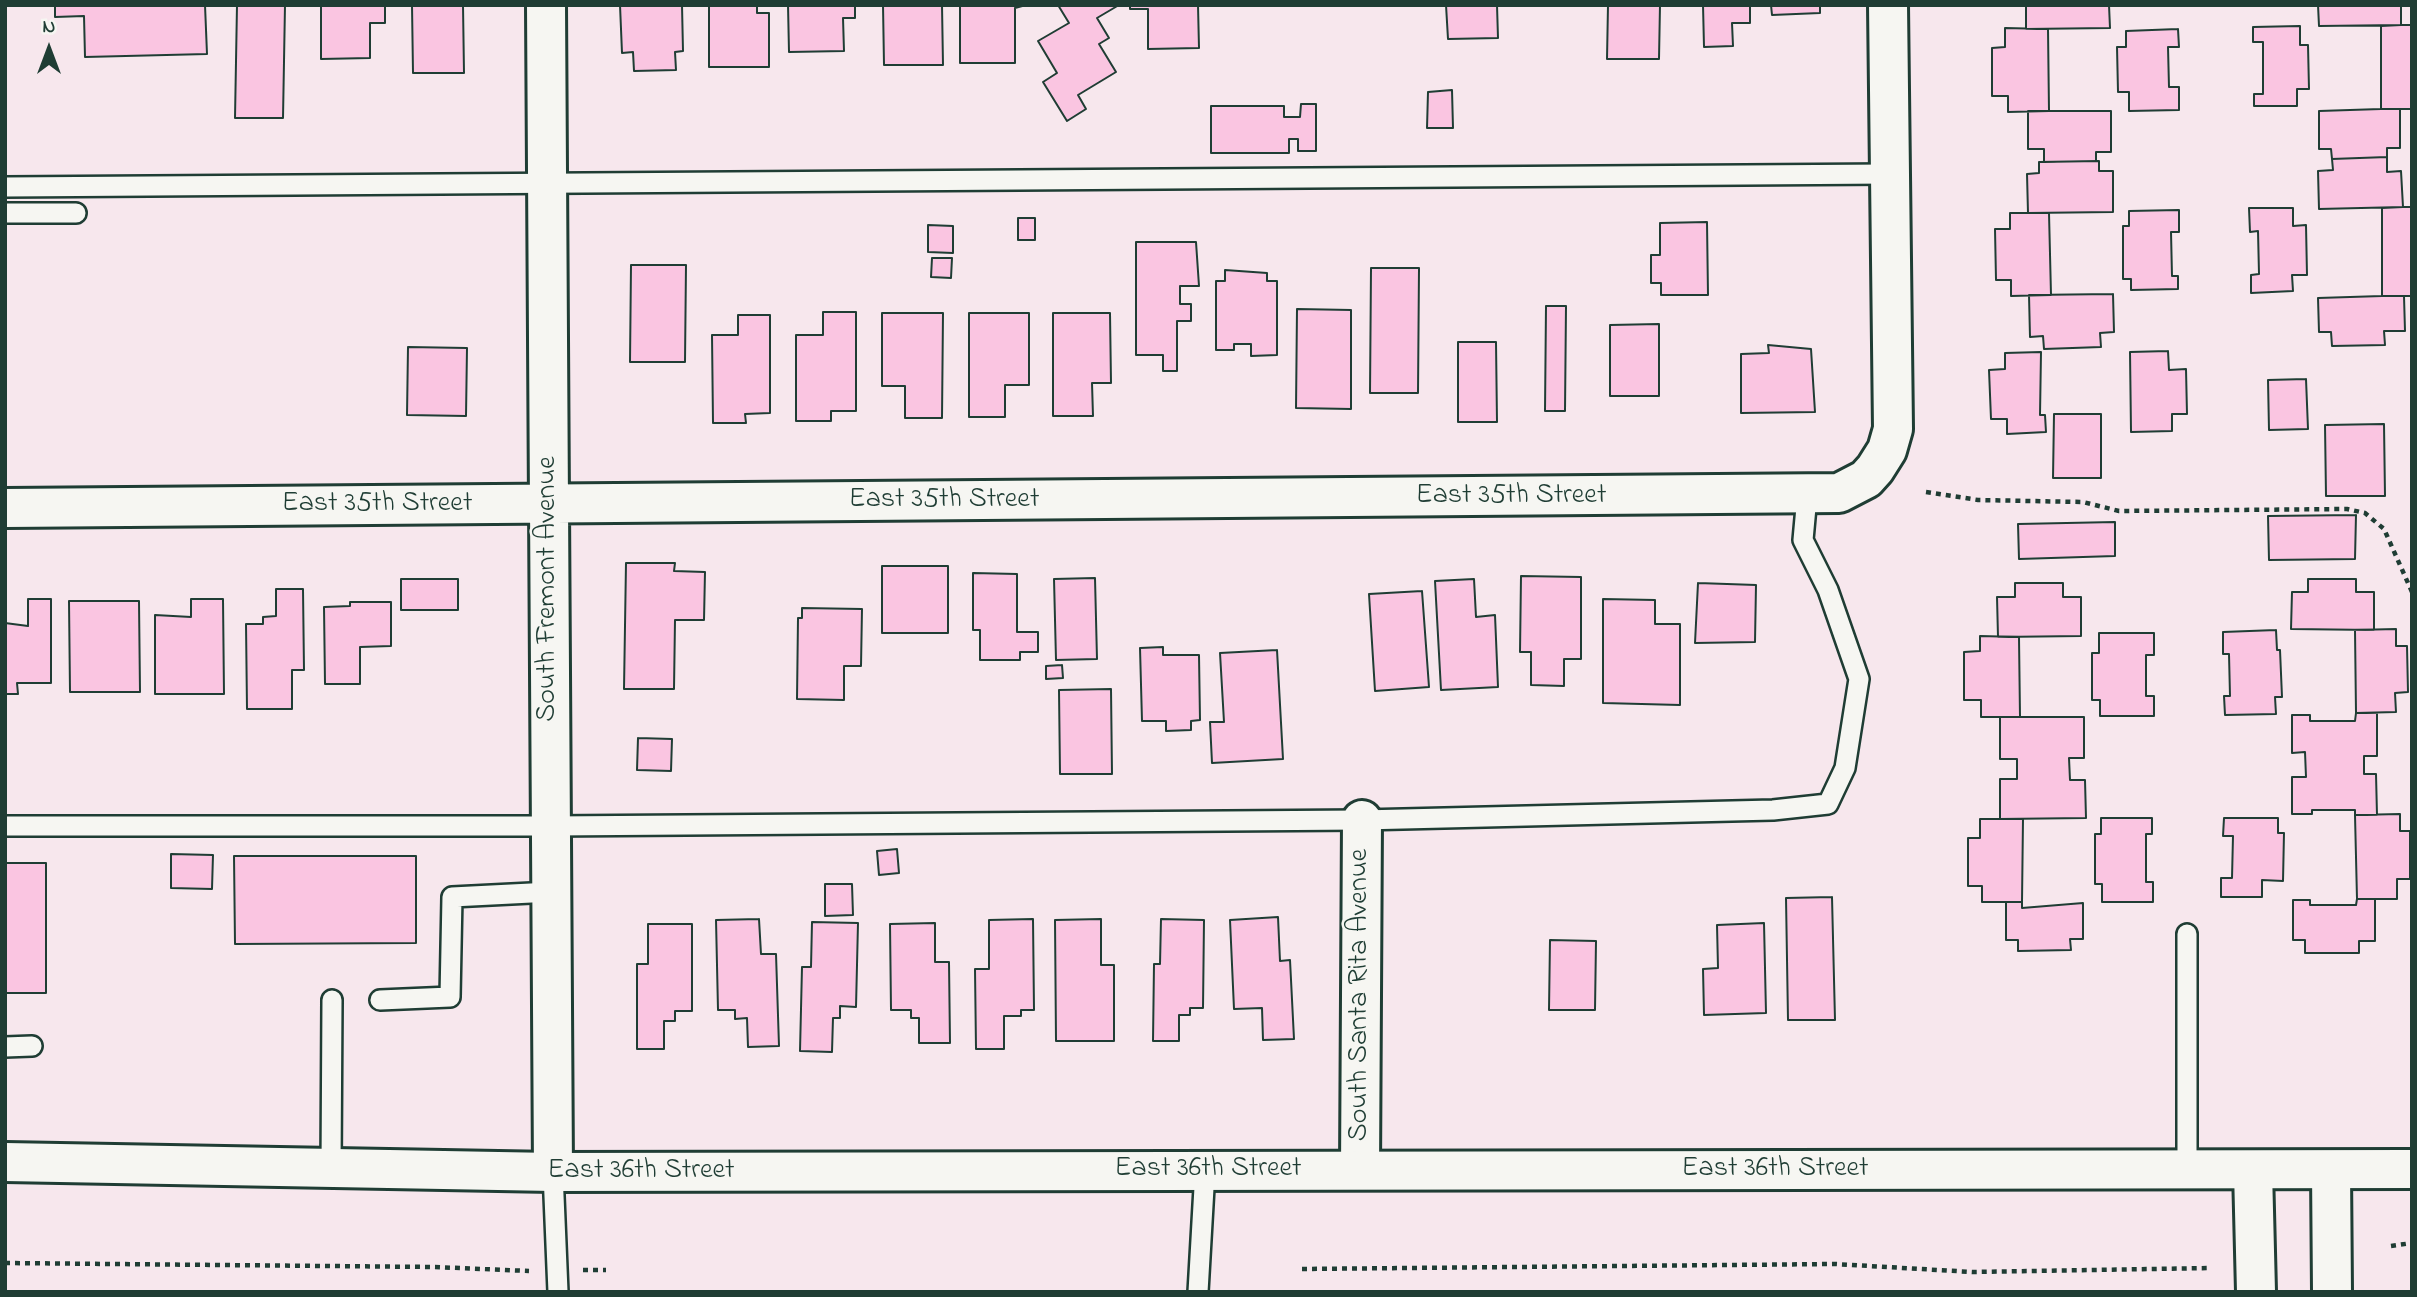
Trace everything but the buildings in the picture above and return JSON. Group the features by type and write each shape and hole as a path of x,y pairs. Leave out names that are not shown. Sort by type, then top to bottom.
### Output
{"street":[{"name":"South Fremont Avenue","path":"546,5 554,1172"},
{"path":"1888,5 1889,174"},
{"name":"East 35th Street","path":"5,508 1807,496 1839,493 1866,480 1887,450 1893,429 1889,174"},
{"name":"South Santa Rita Avenue","path":"1360,1170 1362,820"},
{"name":"East 36th Street","path":"5,1162 554,1172 2412,1169"},
{"path":"2253,1170 2256,1292"},
{"path":"2331,1170 2332,1292"}],"lane":[{"path":"5,187 1889,174"},
{"path":"5,213 76,213"},
{"path":"5,827 551,827 1362,820 1773,810 1828,804 1845,768 1859,679 1828,590 1803,540 1807,496"},
{"path":"380,1000 450,997 452,897 551,892"},
{"path":"2187,934 2187,1170"},
{"path":"331,1168 332,1000"},
{"path":"5,1047 33,1046"},
{"path":"1198,1292 1205,1170"},
{"path":"554,1172 558,1292"}],"path":[{"path":"1926,492 1978,500 2083,502 2119,510 2347,509 2365,513 2384,528 2412,592"},
{"path":"2391,1246 2412,1243"},
{"path":"5,1263 435,1267 511,1271"},
{"path":"1303,1269 1807,1264 1972,1272 2211,1268"}]}
